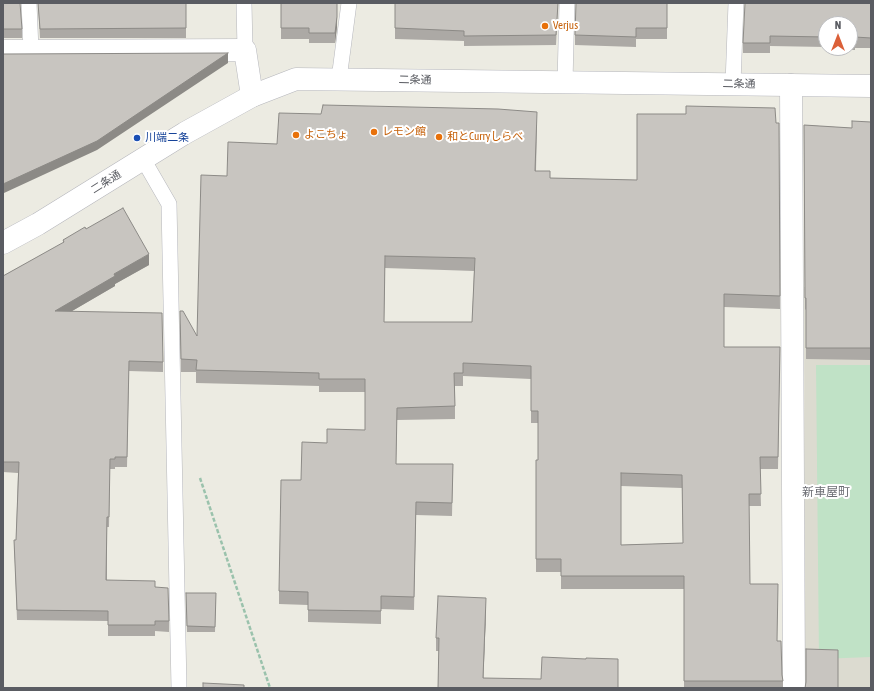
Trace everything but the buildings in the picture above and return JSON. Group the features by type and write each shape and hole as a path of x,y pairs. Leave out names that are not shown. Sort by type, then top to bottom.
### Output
{"street":[{"path":"3,51 245,50 252,96"},
{"name":"二条通","path":"3,243 38,224 185,133 252,96 296,79 871,86"},
{"path":"791,85 794,688"}],"lane":[{"path":"29,3 31,50"},
{"path":"244,3 245,50"},
{"path":"339,79 349,3"},
{"path":"565,82 567,3"},
{"path":"733,84 736,3"},
{"path":"143,159 169,204 179,688"}],"path":[{"path":"198,471 270,688"}],"shaded area":[{"path":"804,287 871,287 871,688 805,688"}],"green space":[{"path":"816,365 871,365 871,657 819,659"}],"place":[{"name":"Verjus","path":"545,26"},
{"name":"レモン館","path":"374,132"},
{"name":"よこちょ","path":"296,135"},
{"name":"和とCurryしらべ","path":"439,137"},
{"name":"川端二条","path":"137,138"}],"district":[{"name":"新車屋町","path":"826,492"}]}
